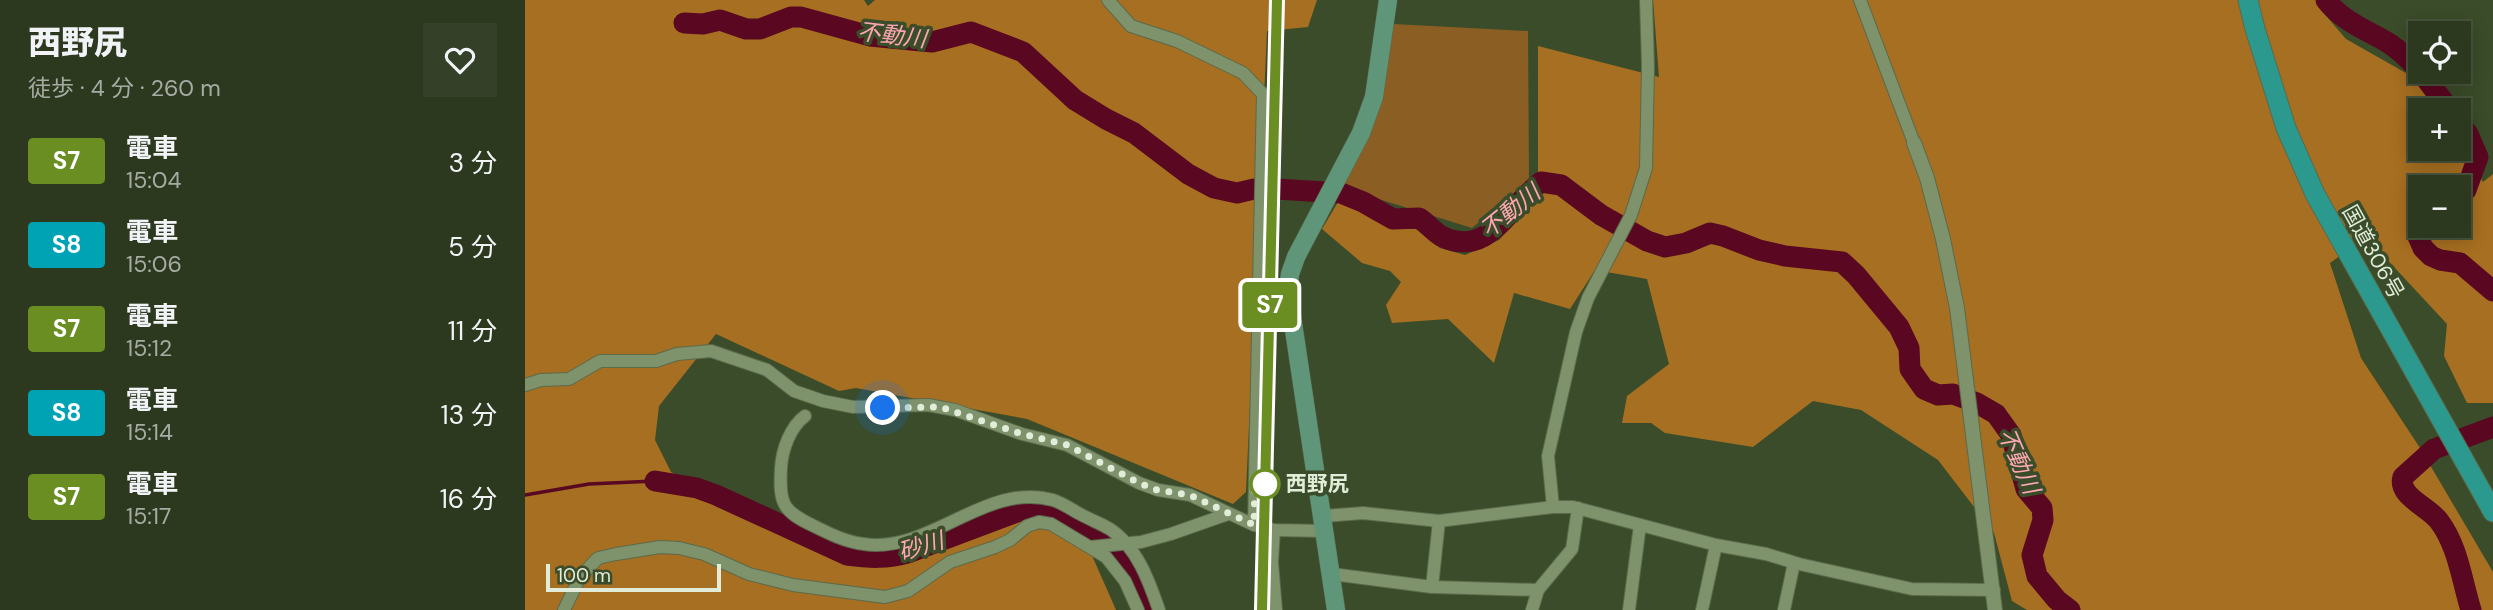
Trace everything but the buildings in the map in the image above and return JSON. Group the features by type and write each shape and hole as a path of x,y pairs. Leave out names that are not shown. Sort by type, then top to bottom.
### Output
{"highway":[{"name":"国道306号","path":"2248,0 2286,128 2315,194 2493,512"}],"main road":[{"path":"1336,610 1288,290 1296,257 1361,133 1374,97 1388,0"}],"street":[{"path":"1108,0 1131,26 1177,41 1243,73 1263,94 1254,525"},
{"path":"1553,507 1548,456 1565,377 1588,298 1627,222 1646,168 1649,66 1646,0"},
{"path":"1860,0 1915,143 1943,239 1957,308 1995,610"},
{"path":"525,385 541,380 569,379 600,360 656,361 677,354 711,351 767,370 794,391 823,401 853,407 940,407 1011,431 1067,445 1139,483 1157,490 1190,495 1254,525 1273,530 1325,524 1363,513 1439,521 1553,507 1577,508 1716,545 1766,554 1794,563 1912,589 1994,590"},
{"path":"805,416 797,422 783,455 781,488 785,507 792,516 834,536 865,544 908,539 985,507 1034,497 1055,501 1110,529 1147,578 1159,610"},
{"path":"1532,610 1538,590 1572,549 1577,508"},
{"path":"1091,547 1171,534 1228,514"},
{"path":"1432,587 1439,521"},
{"path":"564,610 580,577 598,558 645,548 679,548 704,554 749,574 793,585 885,597 908,591 950,562 995,547 1010,540 1027,526 1039,522 1051,524 1106,557 1125,581 1138,610"},
{"path":"1629,610 1640,525"},
{"path":"1273,530 1272,562 1276,610"},
{"path":"1702,610 1716,545"},
{"path":"1784,610 1794,563"},
{"path":"1332,574 1432,587 1538,590"}],"shaded area":[{"path":"525,0 864,0 868,6 875,0 1317,0 1308,27 1267,31 1246,492 1233,504 1027,419 856,388 839,391 716,334 659,406 655,440 671,472 687,482 861,554 920,547 1035,518 1090,551 1116,610 525,610"},
{"path":"1653,0 2316,0 2316,4 2346,39 2408,74 2408,84 2418,84 2427,98 2408,98 2408,161 2469,161 2483,182 2493,174 2493,403 2467,403 2444,356 2447,324 2366,237 2330,263 2361,358 2420,448 2493,572 2493,610 2027,610 2012,601 1994,533 1938,460 1861,410 1813,401 1753,447 1665,433 1651,423 1622,423 1627,396 1669,364 1647,279 1595,270 1570,309 1514,293 1494,363 1448,319 1392,323 1386,305 1401,282 1390,271 1362,263 1322,229 1338,202 1361,208 1389,228 1416,229 1440,248 1465,255 1499,240 1538,198 1538,46 1659,77"},
{"path":"1393,24 1528,31 1529,180 1472,228 1340,187"}],"waterway":[{"path":"2326,0 2348,20 2399,51 2441,98"},
{"name":"不動川","path":"684,23 703,24 720,20 746,29 760,29 791,17 801,17 870,36 932,42 971,32 1023,52 1075,100 1134,133 1188,174 1214,188 1237,193 1254,189 1341,193 1393,219 1419,218 1441,236 1458,241 1473,241 1486,235 1541,182 1561,185 1601,215 1647,241 1665,247 1686,243 1710,233 1785,256 1842,262 1899,327 1909,348 1910,369 1924,389 1938,395 1953,394 1977,403 1996,414 2011,435 2026,489 2042,508 2043,520 2032,555 2037,576 2057,600 2070,610"},
{"path":"2471,141 2478,157 2471,176"},
{"path":"2419,238 2431,256 2460,263 2493,291"},
{"path":"2471,610 2451,541 2439,521 2409,496 2402,484 2403,477 2434,449 2493,427"},
{"path":"525,495 589,484 655,481"},
{"name":"砂川","path":"655,481 697,488 847,555 863,557 908,553 1025,509 1048,508 1065,515 1105,540 1127,561 1150,610"}],"railway":[{"path":"1262,610 1277,0"}],"train":[{"name":"S7","path":"1262,610 1277,0"}],"place":[{"name":"西野尻","path":"1265,484"}],"route":[{"path":"883,408 928,405 955,410 1002,428 1067,445 1139,483 1157,490 1190,495 1254,525 1255,474 1265,484"}]}
